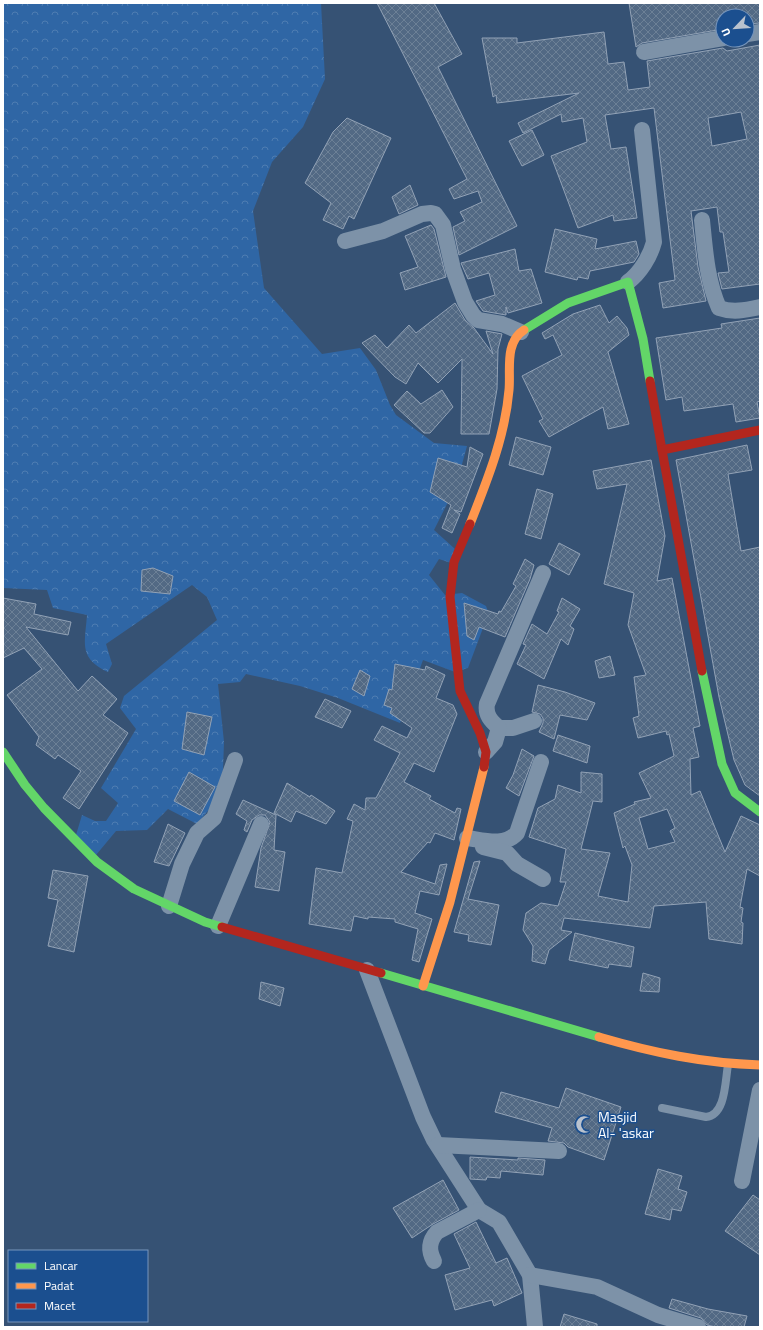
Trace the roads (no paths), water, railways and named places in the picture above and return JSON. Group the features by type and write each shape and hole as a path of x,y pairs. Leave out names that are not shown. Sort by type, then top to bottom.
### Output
{"main road":[{"path":"423,986 437,950 466,841 486,752 460,691 450,597 454,562 490,477 501,438 509,390 510,350 514,339 521,332 568,303 628,282 643,339 707,700 722,764 735,793 760,812"},
{"path":"662,450 760,430"},
{"path":"3,752 25,785 44,808 97,862 134,889 169,906 218,926 651,1052 758,1069"}],"street":[{"path":"644,52 715,39"},
{"path":"628,282 636,275 651,253 654,242 642,130"},
{"path":"345,241 383,231 422,214 431,212 435,214 443,225 453,269 465,302 473,315 478,320 502,324 521,332"},
{"path":"702,220 708,273 719,308 727,311 738,311 760,307"},
{"path":"760,430 760,435"},
{"path":"534,721 513,728 499,728 488,716 486,711 487,704 543,573"},
{"path":"486,752 495,742 499,728"},
{"path":"169,906 182,864 197,833 214,818 235,760"},
{"path":"466,841 504,841 513,838 517,833 541,762"},
{"path":"218,926 261,824"},
{"path":"466,841 507,853 517,864 543,880"},
{"path":"367,970 423,1117 438,1145 479,1210 499,1222 530,1275 535,1327"},
{"path":"742,1181 760,1090"},
{"path":"438,1145 559,1151"},
{"path":"434,1261 429,1247 432,1238 437,1232 479,1210"},
{"path":"530,1275 597,1287 658,1315 698,1327"}],"lane":[{"path":"662,1108 706,1117 717,1113 720,1106 728,1064"}],"place":[{"name":"Masjid Al- 'askar","path":"585,1124"}]}
